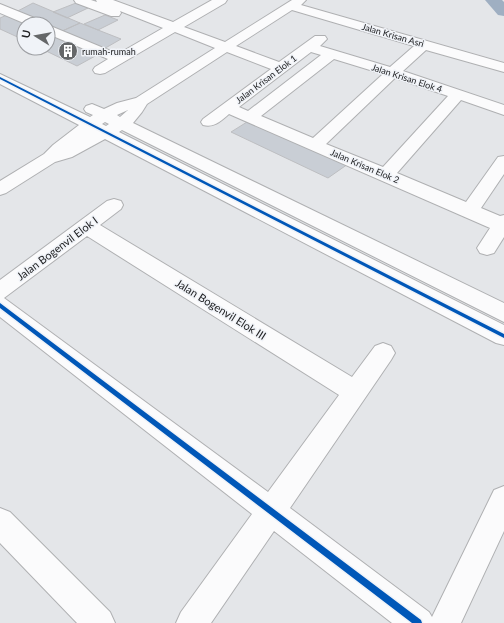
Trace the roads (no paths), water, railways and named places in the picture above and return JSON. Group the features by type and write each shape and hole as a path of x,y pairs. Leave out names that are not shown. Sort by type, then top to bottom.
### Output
{"street":[{"path":"0,4 9,0"},
{"path":"80,0 169,30 226,47 281,68"},
{"path":"102,0 169,30"},
{"path":"100,70 169,30 213,1"},
{"path":"0,190 50,158 69,153 97,129 138,109 141,101 295,3"},
{"name":"Jalan Krisan Asri","path":"295,3 504,68"},
{"path":"0,8 18,16"},
{"path":"56,32 119,59"},
{"name":"Jalan Krisan Elok 1","path":"209,122 323,37"},
{"path":"315,145 424,44"},
{"name":"Jalan Krisan Elok 4","path":"309,47 504,110"},
{"path":"250,117 330,54"},
{"path":"0,63 97,129 504,313"},
{"path":"0,78 504,336"},
{"path":"386,175 458,94"},
{"name":"Jalan Krisan Elok 2","path":"228,108 469,211 503,224"},
{"path":"469,211 504,161"},
{"name":"Jalan Bogenvil Elok I","path":"0,291 114,205"},
{"path":"488,248 503,224"},
{"name":"Jalan Bogenvil Elok III","path":"86,226 356,392"},
{"path":"0,305 418,623"},
{"path":"192,623 383,354"},
{"path":"445,623 504,500"},
{"path":"0,522 99,623"}],"waterway":[{"path":"493,0 504,11"}],"place":[{"name":"rumah-rumah","path":"68,51"}]}
